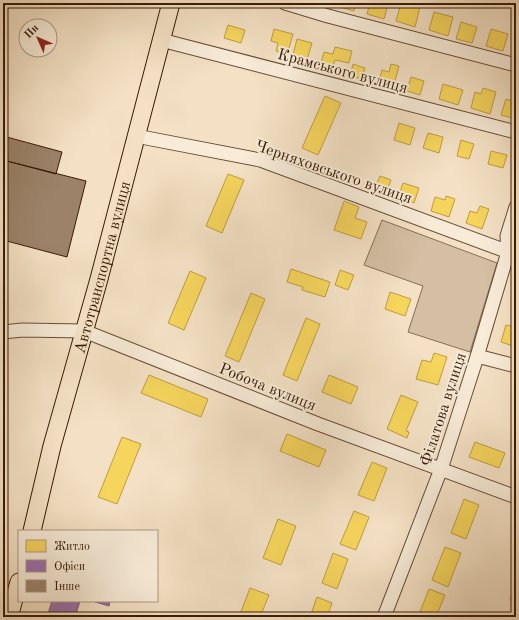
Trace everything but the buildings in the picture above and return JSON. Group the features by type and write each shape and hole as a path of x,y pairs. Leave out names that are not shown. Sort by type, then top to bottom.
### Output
{"main road":[{"name":"Автотранспортна вулиця","path":"32,530 52,446 171,3"},
{"path":"9,617 18,586"}],"street":[{"path":"285,3 336,18 516,65"},
{"name":"Крамського вулиця","path":"161,40 516,132"},
{"name":"Черняховського вулиця","path":"136,136 260,160 512,253"},
{"name":"Філатова вулиця","path":"384,617 441,470 477,356 512,253 507,236 516,208"},
{"name":"Робоча вулиця","path":"3,332 22,330 84,331 318,424 516,497"},
{"path":"477,356 516,366"}],"shaded area":[{"path":"382,220 497,263 470,352 408,332 423,286 364,265"}]}
